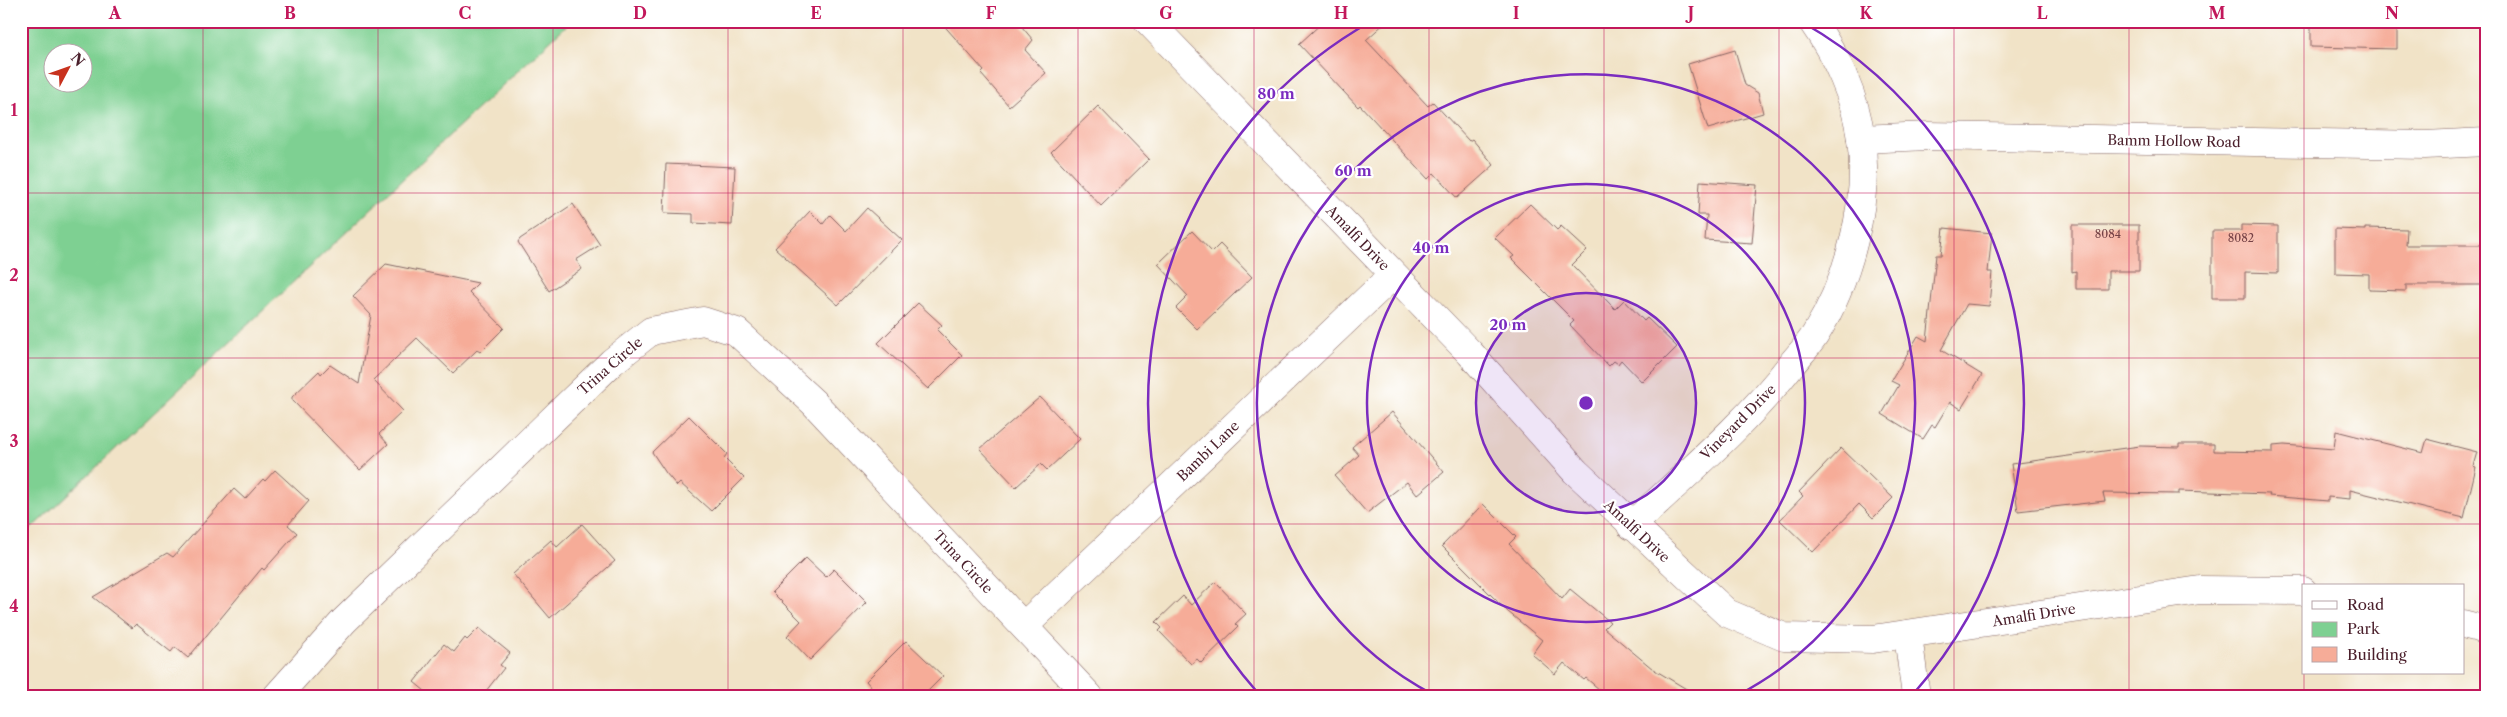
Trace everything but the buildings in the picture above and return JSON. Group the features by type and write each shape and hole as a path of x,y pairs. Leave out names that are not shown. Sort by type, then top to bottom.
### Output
{"street":[{"name":"Amalfi Drive","path":"1148,21 1470,353 1574,472 1727,613 1784,638 1873,639 2200,590 2302,591"},
{"name":"Vineyard Drive","path":"1631,526 1764,400 1815,335 1849,264 1863,186 1862,139 1851,98 1828,43 1812,21"},
{"name":"Bamm Hollow Road","path":"1862,139 1928,136 2426,146 2486,142"},
{"name":"Bambi Lane","path":"1024,626 1393,275"},
{"name":"Trina Circle","path":"277,696 344,621 612,362 651,331 703,320 738,332 813,402 1089,696"},
{"path":"2464,624 2486,630"},
{"path":"1908,635 1916,696"}],"green space":[{"path":"21,21 571,21 21,538"}]}
